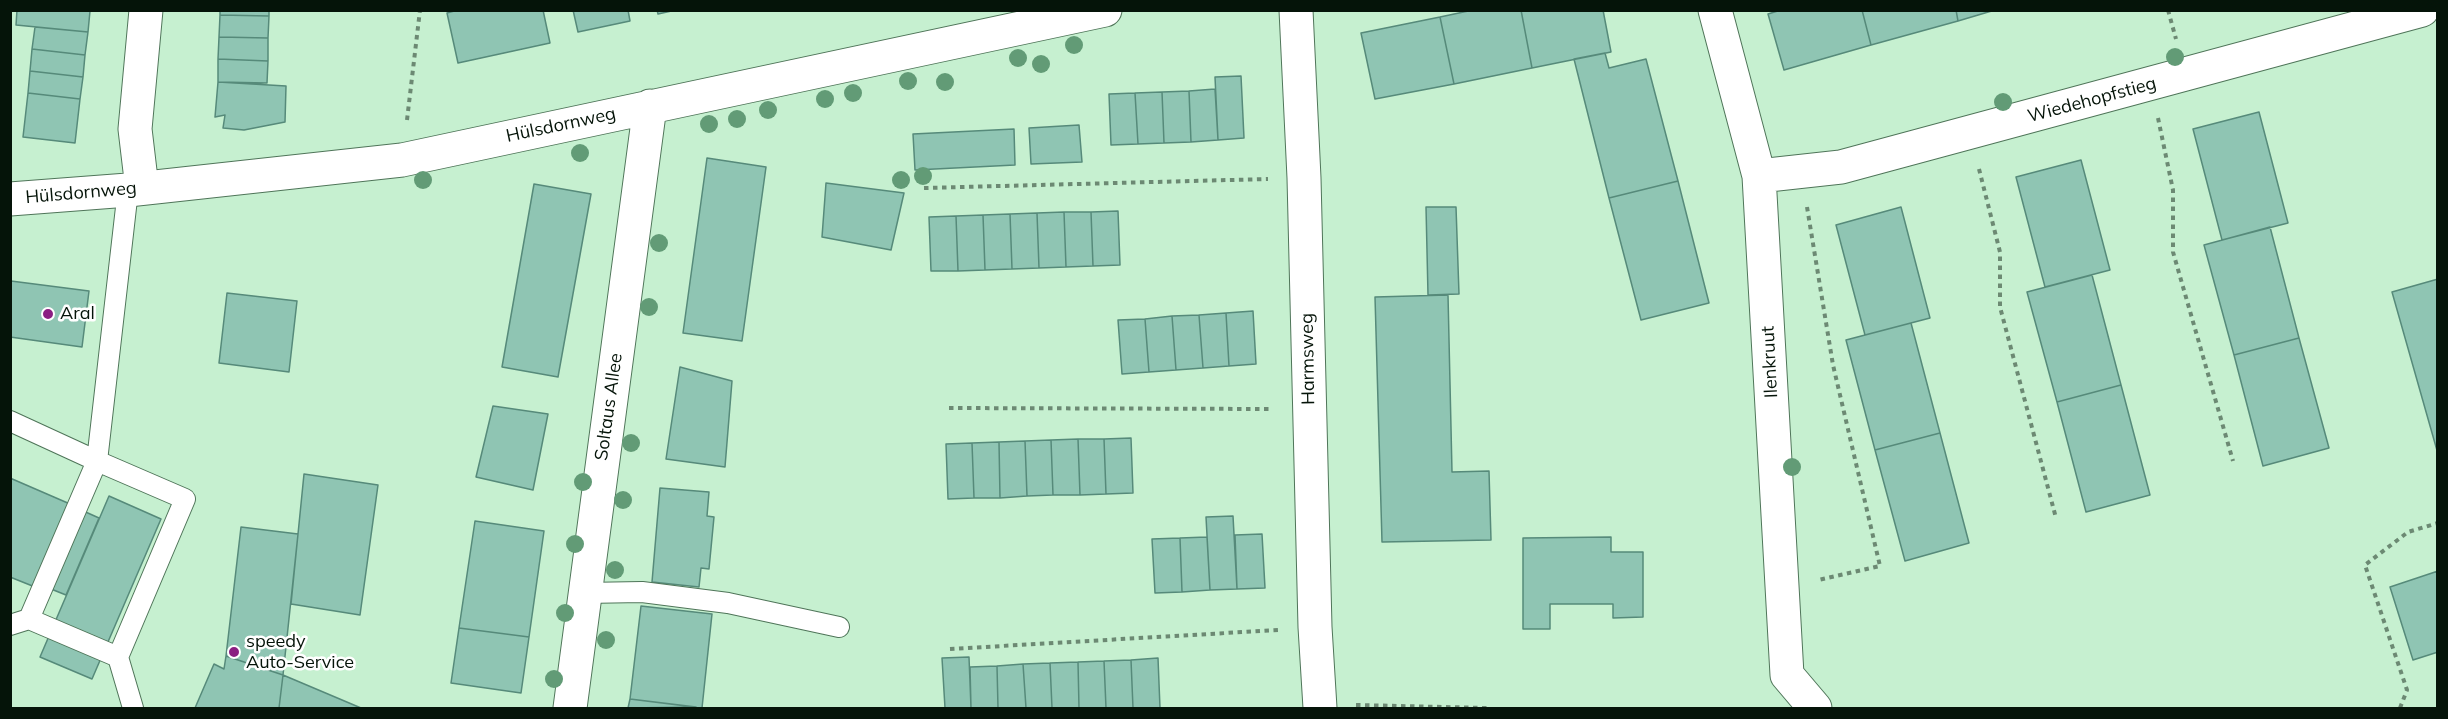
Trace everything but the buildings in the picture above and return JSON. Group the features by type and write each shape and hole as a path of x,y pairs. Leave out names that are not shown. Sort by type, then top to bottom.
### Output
{"street":[{"path":"135,189 135,129 146,10"},
{"name":"Hülsdornweg","path":"10,199 135,189 402,160 1105,10"},
{"name":"Harmsweg","path":"1296,10 1304,178 1315,627 1320,706"},
{"name":"Ilenkruut","path":"1715,10 1759,176 1787,675 1815,708"},
{"name":"Wiedehopfstieg","path":"1759,176 1841,167 2422,10"},
{"name":"Soltaus Allee","path":"570,708 650,106"}],"lane":[{"path":"118,657 20,622 97,461 135,189"},
{"path":"10,422 185,499 118,657 133,708"},
{"path":"584,593 642,592 728,603 839,627"}],"path":[{"path":"407,120 420,10"},
{"path":"2151,84 2173,190 2173,252 2233,461"},
{"path":"1969,133 2000,252 2000,307 2056,518"},
{"path":"1783,588 1880,566 1833,365 1811,235 1803,171"},
{"path":"924,188 1304,178"},
{"path":"949,408 1310,409"},
{"path":"2400,708 2407,690 2365,566 2408,532 2438,523"},
{"path":"950,649 1315,627"},
{"path":"1320,706 1487,708"}],"place":[{"name":"Aral","path":"48,314"},
{"name":"speedy Auto-Service","path":"234,652"}]}
